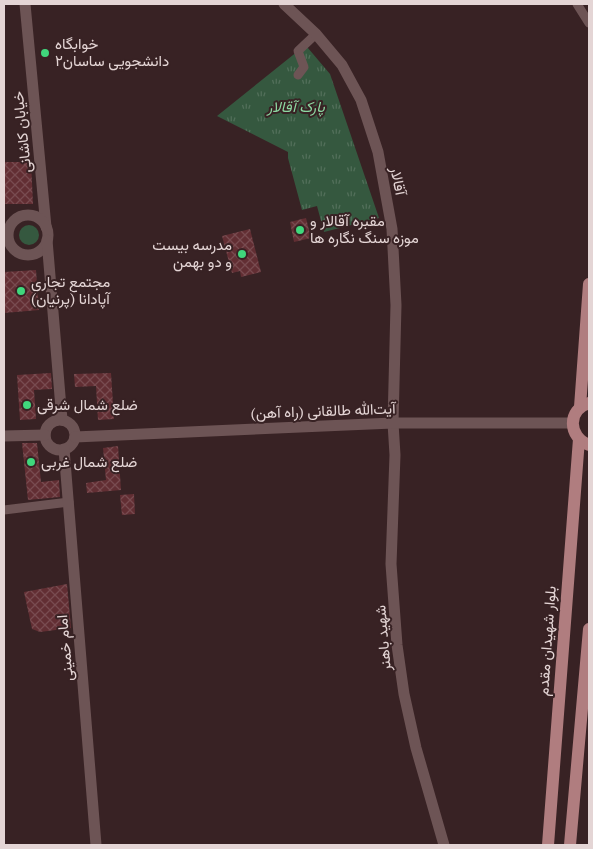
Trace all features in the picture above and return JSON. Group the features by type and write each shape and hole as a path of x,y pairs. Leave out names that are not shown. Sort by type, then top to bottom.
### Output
{"main road":[{"path":"584,442 573,429 572,423 574,417 584,405 589,284"},
{"name":"بلوار شهیدان مقدم","path":"548,845 584,442"},
{"path":"570,845 589,629"}],"street":[{"name":"خیابان کاشانی","path":"24,4 46,227"},
{"name":"آقالار","path":"284,4 316,34 342,65 361,100 378,152 392,229 396,305 393,423"},
{"path":"577,4 586,11 589,23"},
{"path":"298,75 304,67 298,50 316,34"},
{"path":"20,253 10,243 8,225 16,219 28,215 39,218 46,227 62,420"},
{"path":"4,250 33,254 44,246 47,240"},
{"path":"62,420 66,421 73,428 75,437 71,444 64,449 55,449 48,444 45,435 48,426 52,422 62,420"},
{"name":"(راه آهن) آیت‌الله طالقانی","path":"75,437 393,423 572,423"},
{"name":"شهید باهنر","path":"393,423 395,455 391,564 397,646 404,694 416,748 444,845"},
{"path":"4,436 45,435"},
{"name":"امام خمینی","path":"64,449 96,845"},
{"path":"4,510 68,502"}],"green space":[{"name":"پارک آقالار","path":"302,41 330,74 379,218 324,232 317,206 302,210 288,152 217,116 298,51"},
{"path":"29,225 36,228 39,235 36,242 29,245 22,242 19,235 22,228"}],"building":[{"path":"4,162 31,162 33,204 4,204"},
{"name":"مقبره آقالار و موزه سنگ نگاره ها","path":"306,218 311,238 294,242 290,222"},
{"name":"مدرسه بیست و دو بهمن","path":"250,229 261,272 241,277 240,271 232,273 222,236"},
{"name":"مجتمع تجاری آپادانا (پرنیان)","path":"36,270 39,310 4,313 4,272"},
{"name":"ضلع شمال شرقی","path":"51,373 52,389 34,390 36,419 20,420 17,375"},
{"path":"111,373 114,419 98,420 96,386 75,387 74,374"},
{"name":"ضلع شمال غربی","path":"22,443 37,443 41,482 59,480 60,497 28,500"},
{"path":"118,446 121,490 87,493 86,483 106,480 103,448"},
{"path":"134,494 135,514 122,515 120,495"},
{"path":"67,584 71,628 40,632 32,629 24,592"}],"place":[{"name":"خوابگاه دانشجویی ساسان۲","path":"45,53"},
{"name":"مقبره آقالار و موزه سنگ نگاره ها","path":"300,230"},
{"name":"مدرسه بیست و دو بهمن","path":"242,254"},
{"name":"مجتمع تجاری آپادانا (پرنیان)","path":"21,291"},
{"name":"ضلع شمال شرقی","path":"27,405"},
{"name":"ضلع شمال غربی","path":"31,462"}]}
